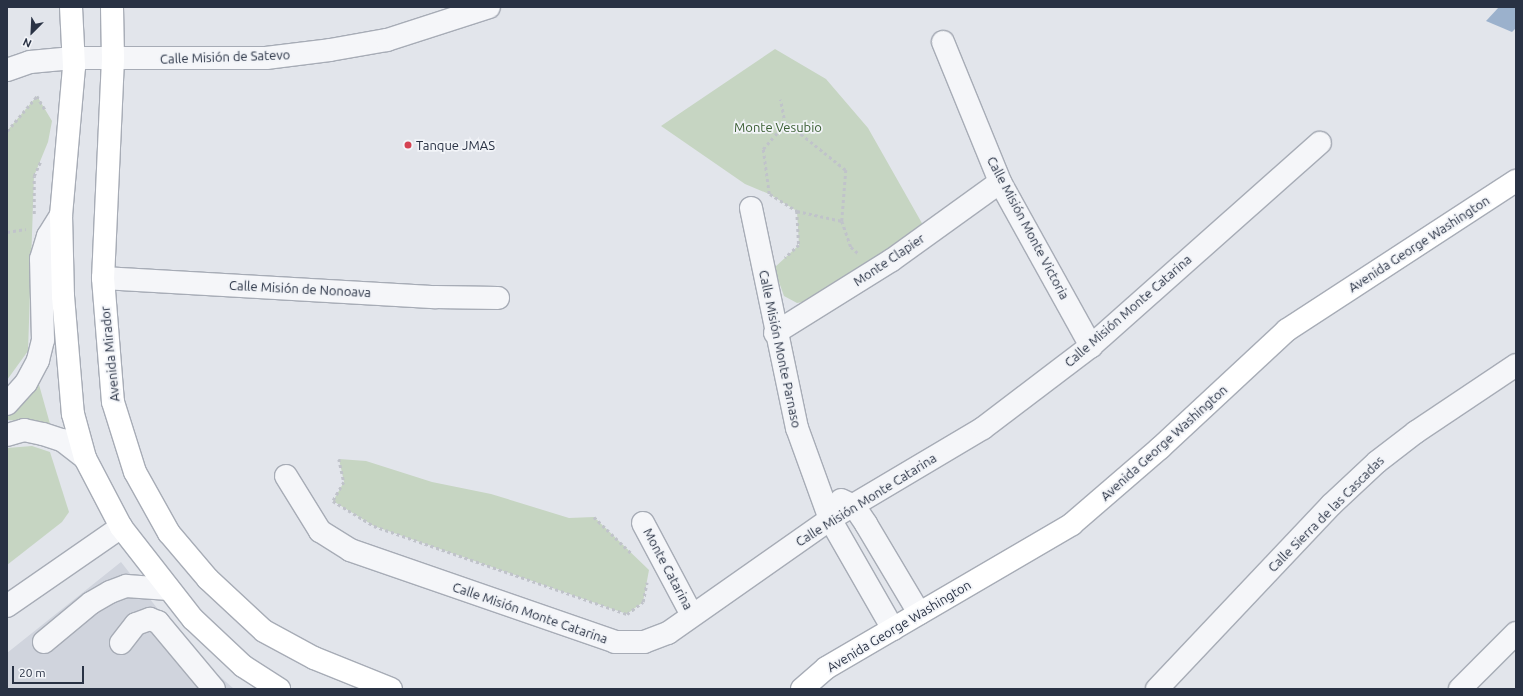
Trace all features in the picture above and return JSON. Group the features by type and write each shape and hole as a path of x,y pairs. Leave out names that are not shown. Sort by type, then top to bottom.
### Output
{"main road":[{"path":"71,7 74,58 61,215 65,351 73,414 85,458 121,527 193,619 243,666 279,689"},
{"name":"Avenida Mirador","path":"112,7 112,59 103,278 113,402 135,472 169,533 208,578 264,631 314,658 391,689"},
{"name":"Avenida George Washington","path":"802,689 826,668 1072,524 1160,448 1287,330 1516,181"}],"street":[{"name":"Calle Misión de Satevo","path":"7,70 30,62 74,58 266,58 330,50 387,40 489,7"},
{"name":"Calle Misión Monte Victoria","path":"943,42 1000,182 1091,346"},
{"name":"Calle Misión Monte Catarina","path":"286,476 320,531 340,545 615,642 644,642 668,633 830,519 983,428 1091,346 1320,143"},
{"name":"Monte Clapier","path":"775,333 876,270 1000,182"},
{"name":"Calle Misión Monte Parnaso","path":"757,200 775,333 797,428 830,519 893,629"},
{"path":"7,404 26,383 38,360 43,340 41,259 48,236 61,215"},
{"name":"Calle Misión de Nonoava","path":"103,278 435,297 498,298"},
{"name":"Calle Sierra de las Cascadas","path":"1157,689 1331,505 1377,462 1422,427 1516,365"},
{"path":"7,435 24,430 43,434 62,440 85,458"},
{"path":"819,488 854,506 885,554 919,614"},
{"name":"Monte Catarina","path":"643,523 692,615"},
{"path":"7,606 121,527"},
{"path":"44,642 91,603 110,592 126,586 169,589"},
{"path":"122,643 136,624 150,619 158,622 214,689"},
{"path":"1460,689 1516,633"}],"path":[{"path":"780,99 785,124 846,170 842,221 851,247 876,270"},
{"path":"769,194 763,149 785,124"},
{"path":"757,200 769,194"},
{"path":"769,194 797,211 842,221"},
{"path":"779,263 799,245 797,211"},
{"path":"7,232 34,227"},
{"path":"339,459 344,482 333,502 374,526 627,614 643,602 648,577"},
{"path":"594,517 633,554"}],"shaded area":[{"path":"121,562 189,649 234,689 7,689 7,653"}],"green space":[{"name":"Monte Vesubio","path":"775,49 826,79 868,128 923,225 814,300 797,303 784,296 774,268 799,245 797,211 769,194 745,184 661,126"},
{"path":"37,96 52,121 48,142 34,176 28,351 7,380 7,131"},
{"path":"38,381 52,431 19,421 7,420 7,412"},
{"path":"32,446 50,452 69,512 62,522 7,565 7,448"},
{"path":"339,459 366,461 432,482 491,494 569,518 594,517 649,570 643,602 627,614 374,526 333,501 344,482"}],"water":[{"path":"1499,7 1516,7 1516,28 1512,32 1486,21"}],"place":[{"name":"Tanque JMAS","path":"408,145"}]}
